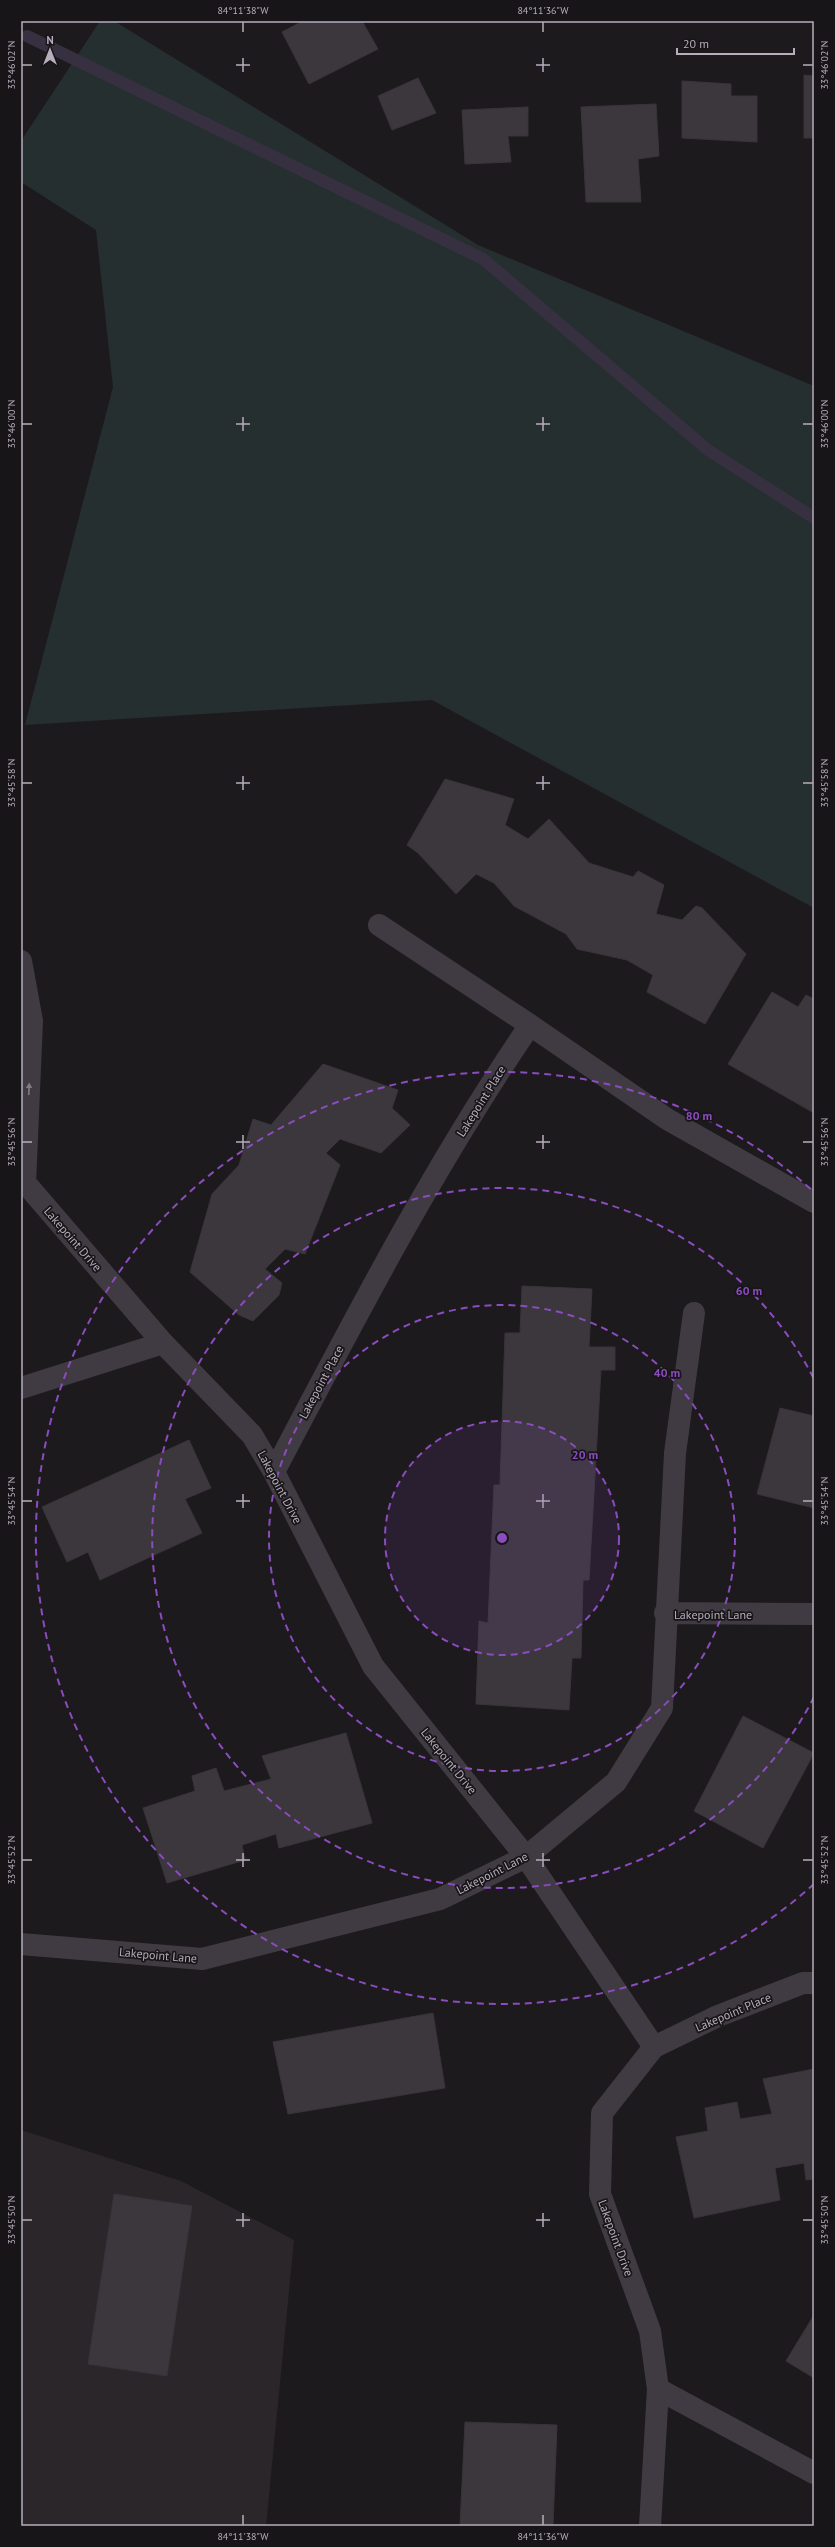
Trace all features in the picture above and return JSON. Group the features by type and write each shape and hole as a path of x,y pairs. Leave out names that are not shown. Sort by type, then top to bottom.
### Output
{"street":[{"path":"379,925 666,1119 814,1202"},
{"name":"Lakepoint Drive","path":"21,961 32,1021 23,1181 163,1343 252,1435 274,1472 373,1666 526,1857 654,2047 602,2113 600,2194 650,2331 658,2389 650,2526"},
{"name":"Lakepoint Place","path":"274,1472 366,1296 486,1091 530,1026"},
{"path":"665,1613 675,1454 694,1312"},
{"path":"21,1388 163,1343"},
{"name":"Lakepoint Lane","path":"21,1944 202,1959 440,1899 526,1857 616,1782 662,1708 665,1613 814,1614"},
{"name":"Lakepoint Place","path":"654,2047 718,2016 803,1983 814,1983"},
{"path":"658,2389 814,2473"}],"shaded area":[{"path":"100,21 114,21 478,245 814,386 814,908 432,700 25,725 113,387 96,230 21,182 21,141"},
{"path":"21,2130 181,2181 294,2240 266,2526 21,2526"}],"building":[{"path":"303,21 362,21 378,49 309,84 282,32"},
{"path":"804,75 814,76 814,138 804,138"},
{"path":"418,78 436,113 392,130 378,96"},
{"path":"682,81 731,84 731,96 757,96 757,142 682,138"},
{"path":"656,104 659,156 638,159 641,202 586,202 581,107"},
{"path":"528,107 528,136 508,136 511,162 465,164 462,110"},
{"path":"445,779 514,799 505,825 528,839 549,819 589,863 633,877 638,871 664,885 656,914 682,920 696,906 702,908 746,954 705,1024 647,992 653,975 627,960 577,949 566,934 514,906 494,883 476,874 456,894 418,853 407,845"},
{"path":"772,992 798,1007 806,995 814,999 814,1113 728,1064"},
{"path":"323,1064 398,1090 392,1108 410,1125 381,1153 340,1139 326,1153 340,1165 305,1254 285,1249 265,1269 282,1283 279,1295 253,1321 239,1315 190,1272 212,1194 239,1165 253,1119 271,1125"},
{"path":"522,1286 592,1289 589,1347 615,1347 615,1370 601,1370 589,1580 583,1580 581,1658 572,1658 569,1710 476,1704 479,1621 488,1623 494,1485 500,1485 505,1333 520,1333"},
{"path":"780,1408 814,1416 814,1508 757,1494"},
{"path":"189,1440 211,1488 185,1499 202,1533 100,1580 88,1552 67,1562 42,1507"},
{"path":"743,1716 814,1753 763,1848 694,1811"},
{"path":"346,1733 372,1823 279,1848 276,1834 242,1845 245,1860 167,1883 143,1808 195,1791 192,1776 216,1768 224,1791 271,1779 262,1756"},
{"path":"433,2013 445,2088 288,2114 273,2042"},
{"path":"814,2069 814,2179 806,2180 804,2163 775,2168 780,2200 694,2218 676,2137 708,2131 705,2108 737,2102 740,2119 772,2114 763,2079"},
{"path":"114,2194 192,2206 167,2376 88,2364"},
{"path":"814,2315 814,2378 786,2361"},
{"path":"465,2422 557,2425 553,2526 460,2526"}],"waterway":[{"path":"27,36 483,259 708,450 814,518"}]}
